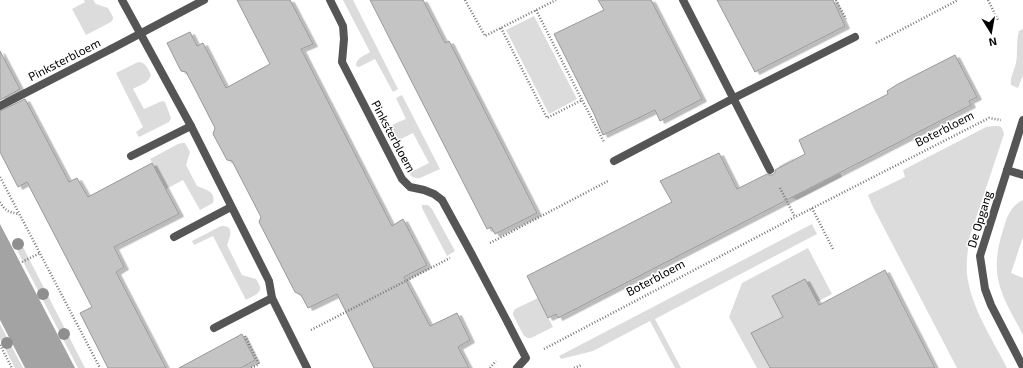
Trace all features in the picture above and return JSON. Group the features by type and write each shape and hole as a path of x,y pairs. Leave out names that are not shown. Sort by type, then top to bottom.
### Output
{"street":[{"path":"122,0 191,126 269,281 272,298 307,368"},
{"name":"Pinksterbloem","path":"0,106 204,0"},
{"name":"Pinksterbloem","path":"330,0 343,26 344,39 342,62 402,179 410,187 434,194 442,200 470,250 526,358"},
{"path":"683,0 770,170"},
{"path":"614,161 855,37"},
{"name":"De Opgang","path":"1022,123 980,256 985,289 991,305 1023,367"},
{"path":"131,156 191,126"},
{"path":"1007,170 1023,175"},
{"path":"174,237 231,207"},
{"path":"214,328 272,298"},
{"path":"517,368 526,358"}],"path":[{"path":"465,0 485,36 556,0"},
{"path":"836,0 862,50 958,0"},
{"path":"988,0 998,20"},
{"path":"293,340 621,175 536,10"},
{"path":"501,28 547,118 582,100"},
{"name":"Boterbloem","path":"526,358 812,208 989,118 1022,123"},
{"path":"770,170 795,218"},
{"path":"0,177 100,368"},
{"path":"0,202 4,208 20,214"},
{"path":"812,208 833,249"},
{"path":"22,262 40,254"},
{"path":"235,316 259,364 250,368"},
{"path":"0,345 12,368"},
{"path":"574,368 582,365"}],"shaded area":[{"path":"84,0 93,0 96,4 108,8 113,17 111,22 86,35 72,9 85,2"},
{"path":"343,0 353,0 398,89 393,92 375,59 359,67 356,66 359,59 370,52"},
{"path":"534,16 577,99 549,114 506,30"},
{"path":"1023,29 1023,75 1018,88 1011,85 1011,79 1016,63 1019,31"},
{"path":"138,62 143,63 148,68 151,75 146,82 133,89 144,109 162,101 165,102 171,118 169,122 139,137 136,132 143,127 116,73"},
{"path":"402,95 440,169 420,178 413,177 410,174 411,172 429,163 413,133 397,141 392,139 389,132 389,129 392,126 406,119 396,98"},
{"path":"986,127 1001,127 1004,134 969,239 967,274 969,287 977,311 1007,368 957,368 868,195 905,177 903,170"},
{"path":"182,143 185,143 190,152 186,165 197,186 212,193 214,199 213,203 200,210 183,180 166,189 150,159"},
{"path":"794,158 788,163 803,192 840,173 842,177 797,200 793,198 778,170 779,166"},
{"path":"1023,200 1023,237 1011,273 1023,278 1023,335 1003,297 997,273 997,261 999,246 1008,216 1015,205"},
{"path":"422,205 428,205 432,209 455,251 447,256 422,208"},
{"path":"0,224 75,368 25,368 0,320"},
{"path":"812,224 817,234 655,319 681,368 675,368 650,321 593,351 561,359 559,356"},
{"path":"221,226 228,227 230,229 227,245 242,275 256,279 260,286 259,292 246,300 213,236 194,245 192,241"},
{"path":"23,247 85,368 78,368 17,250"},
{"path":"808,248 832,294 817,302 805,279 772,296 783,317 752,333 769,368 757,368 729,317 742,283"},
{"path":"538,298 553,327 531,338 528,338 524,336 513,313 515,309"},
{"path":"0,324 23,368 15,368 0,339"}],"building":[{"path":"237,0 290,0 313,44 301,49 392,226 403,219 427,265 404,277 430,326 457,313 470,340 458,347 469,368 374,368 337,294 308,308 301,295 295,292 259,222 261,217 232,161 227,160 213,134 215,128 186,72 181,71 167,43 190,32 197,46 203,43 226,88 270,64"},
{"path":"370,0 423,0 445,43 449,41 537,213 495,234 491,227 487,229"},
{"path":"598,0 651,0 702,99 660,121 655,110 603,135 554,34 604,10"},
{"path":"717,0 833,0 845,26 755,72"},
{"path":"0,51 20,89 0,100"},
{"path":"955,55 977,97 969,101 971,105 558,318 556,314 548,318 527,276 672,202 660,181 719,153 737,189 767,174 772,175 775,173 775,170 805,154 799,140 888,94 887,91 898,84"},
{"path":"25,99 69,182 77,178 88,197 152,163 179,214 114,247 124,267 116,272 166,368 108,368 80,313 92,307 27,182 18,187 0,152 0,111"},
{"path":"885,270 935,368 770,368 751,333 783,317 772,296 805,279 819,305"},
{"path":"242,334 255,360 241,368 179,368"}]}
